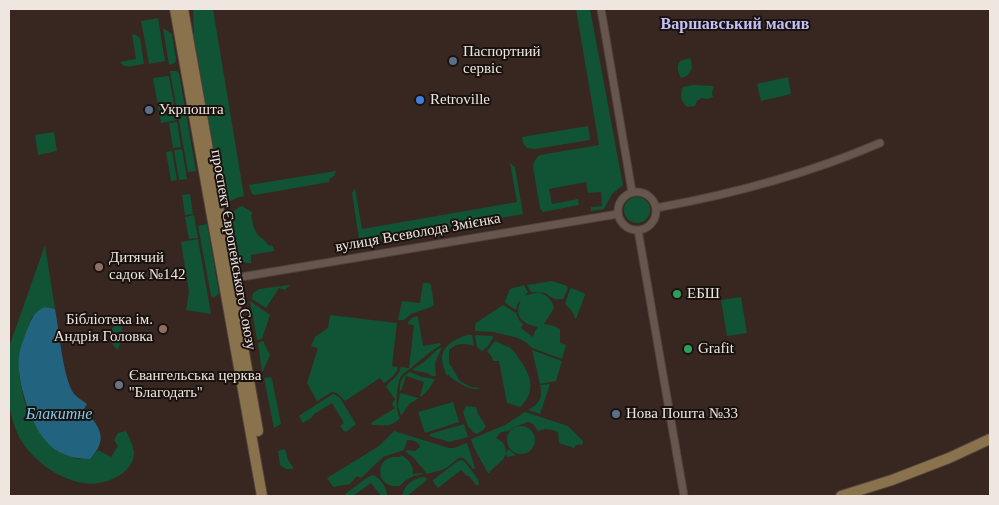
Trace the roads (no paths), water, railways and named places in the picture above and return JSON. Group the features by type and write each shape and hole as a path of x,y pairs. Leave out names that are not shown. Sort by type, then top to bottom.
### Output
{"main road":[{"name":"проспект Європейського Союзу","path":"175,9 269,496"},
{"name":"проспект Європейського Союзу","path":"183,9 262,496"},
{"path":"841,496 924,468 990,439"}],"street":[{"path":"601,9 632,192"},
{"path":"656,208 725,194 792,176 850,156 880,143"},
{"path":"632,192 643,192 653,200 656,208 652,223 638,230 626,227 621,222 618,214 621,200 632,192"},
{"name":"вулиця Всеволода Змієнка","path":"227,280 618,214"},
{"path":"638,230 684,496"}],"water":[{"name":"Блакитне","path":"45,307 55,309 64,366 70,387 74,394 87,404 84,409 98,427 100,433 99,445 90,459 65,455 49,445 34,423 25,400 20,376 20,353 32,319 38,311"}],"place":[{"name":"Паспортний сервіс","path":"453,61"},
{"name":"Retroville","path":"420,100"},
{"name":"Укрпошта","path":"149,110"},
{"name":"Дитячий садок №142","path":"99,267"},
{"name":"ЕБШ","path":"677,294"},
{"name":"Бібліотека ім. Андрія Головка","path":"163,329"},
{"name":"Grafit","path":"688,349"},
{"name":"Євангельська церква ''Благодать''","path":"119,385"},
{"name":"Нова Пошта №33","path":"616,414"}],"district":[{"name":"Варшавський масив","path":"735,25"}]}
